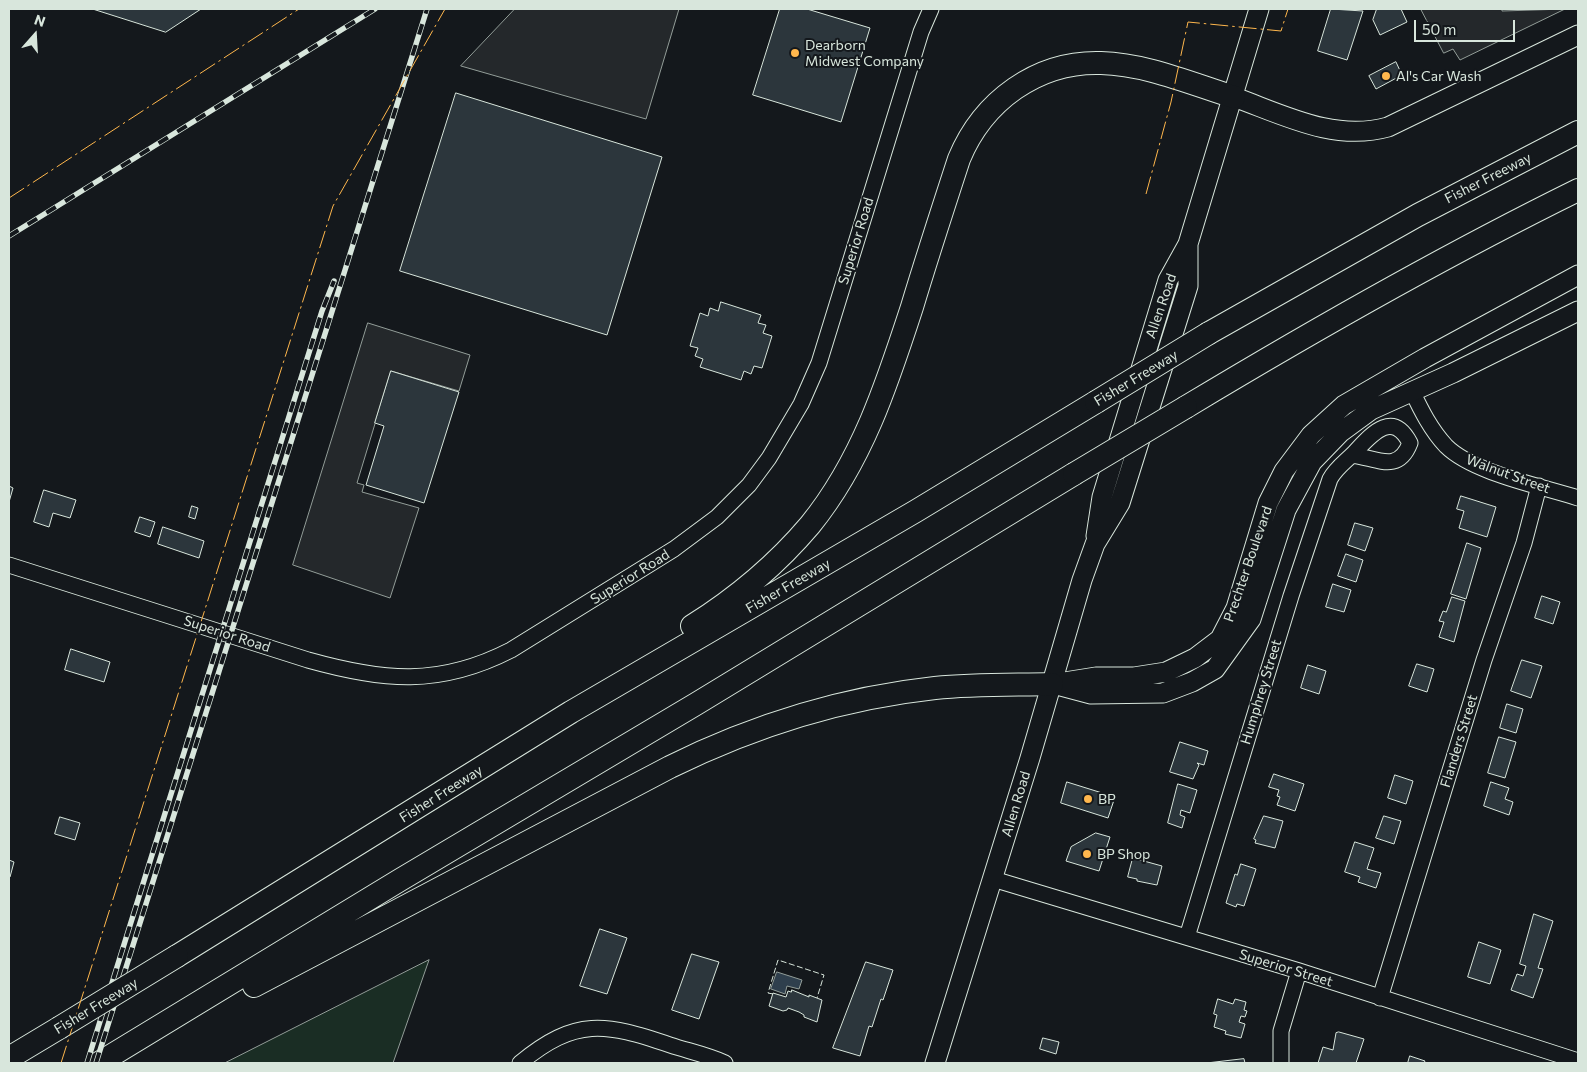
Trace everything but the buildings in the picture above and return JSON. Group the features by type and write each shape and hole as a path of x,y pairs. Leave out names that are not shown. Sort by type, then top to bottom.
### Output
{"highway":[{"path":"572,712 639,659 715,611 761,574 810,525 833,492 855,457 888,382 959,159 971,133 994,105 1017,86 1051,70 1078,64 1102,63 1140,69 1234,96"},
{"name":"Fisher Freeway","path":"9,1058 572,712 916,511 1209,333 1409,219 1578,132"},
{"path":"99,1063 190,1010 400,880 557,788 1268,358 1438,262 1578,190"},
{"path":"190,1010 243,992 670,766 722,742 807,713 854,701 934,688 1052,684"}],"main road":[{"name":"Allen Road","path":"935,1063 994,879 1082,580 1095,544 1120,504 1188,286 1188,244 1259,9"},
{"path":"1234,96 1332,131 1354,133 1376,130 1388,127 1578,35"},
{"name":"Prechter Boulevard","path":"1052,684 1096,677 1134,677 1166,672 1195,658 1220,639 1236,608 1268,503 1284,471 1311,435 1344,405 1425,358 1576,282"},
{"name":"Prechter Boulevard","path":"1052,684 1091,694 1163,693 1192,682 1216,669 1252,619 1286,510 1312,462 1340,432 1371,410 1453,373 1578,311"}],"street":[{"name":"Superior Road","path":"9,565 329,667 354,673 399,678 444,674 479,665 511,650 693,536 733,501 769,458 801,404 819,363 921,32 931,9"},
{"name":"Walnut Street","path":"1412,391 1437,436 1461,457 1490,470 1578,498"},
{"name":"Humphrey Street","path":"1187,937 1291,596 1330,479 1335,470 1352,455"},
{"name":"Flanders Street","path":"1380,998 1481,669 1524,543 1539,486"},
{"name":"Superior Street","path":"994,879 1299,971 1578,1061"},
{"path":"1281,1063 1282,1031 1299,971"},
{"path":"520,1063 555,1039 588,1027 611,1028 632,1032 725,1063"}],"green space":[{"path":"429,960 393,1063 225,1063"}],"shaded area":[{"path":"515,9 679,9 646,119 461,66"},
{"path":"1421,9 1502,9 1502,11 1565,9 1460,60 1453,49 1444,53"},
{"path":"368,323 470,355 459,391 391,371 357,483 364,485 362,492 419,508 390,598 293,565"}],"water":[{"path":"777,972 802,980 799,989 787,986 785,994 771,989"}],"railway":[{"path":"9,236 375,9"},
{"path":"96,1063 427,9"},
{"path":"87,1063 322,311 334,281"}],"fence":[{"path":"773,994 768,993 778,960 824,975 817,998"}],"power":[{"path":"9,198 299,9"},
{"path":"61,1063 333,206 445,9"},
{"path":"1146,194 1171,102 1188,22 1281,31 1288,9"}],"place":[{"name":"Dearborn Midwest Company","path":"795,53"},
{"name":"Al's Car Wash","path":"1386,76"},
{"name":"BP","path":"1088,799"},
{"name":"BP Shop","path":"1087,854"}]}
